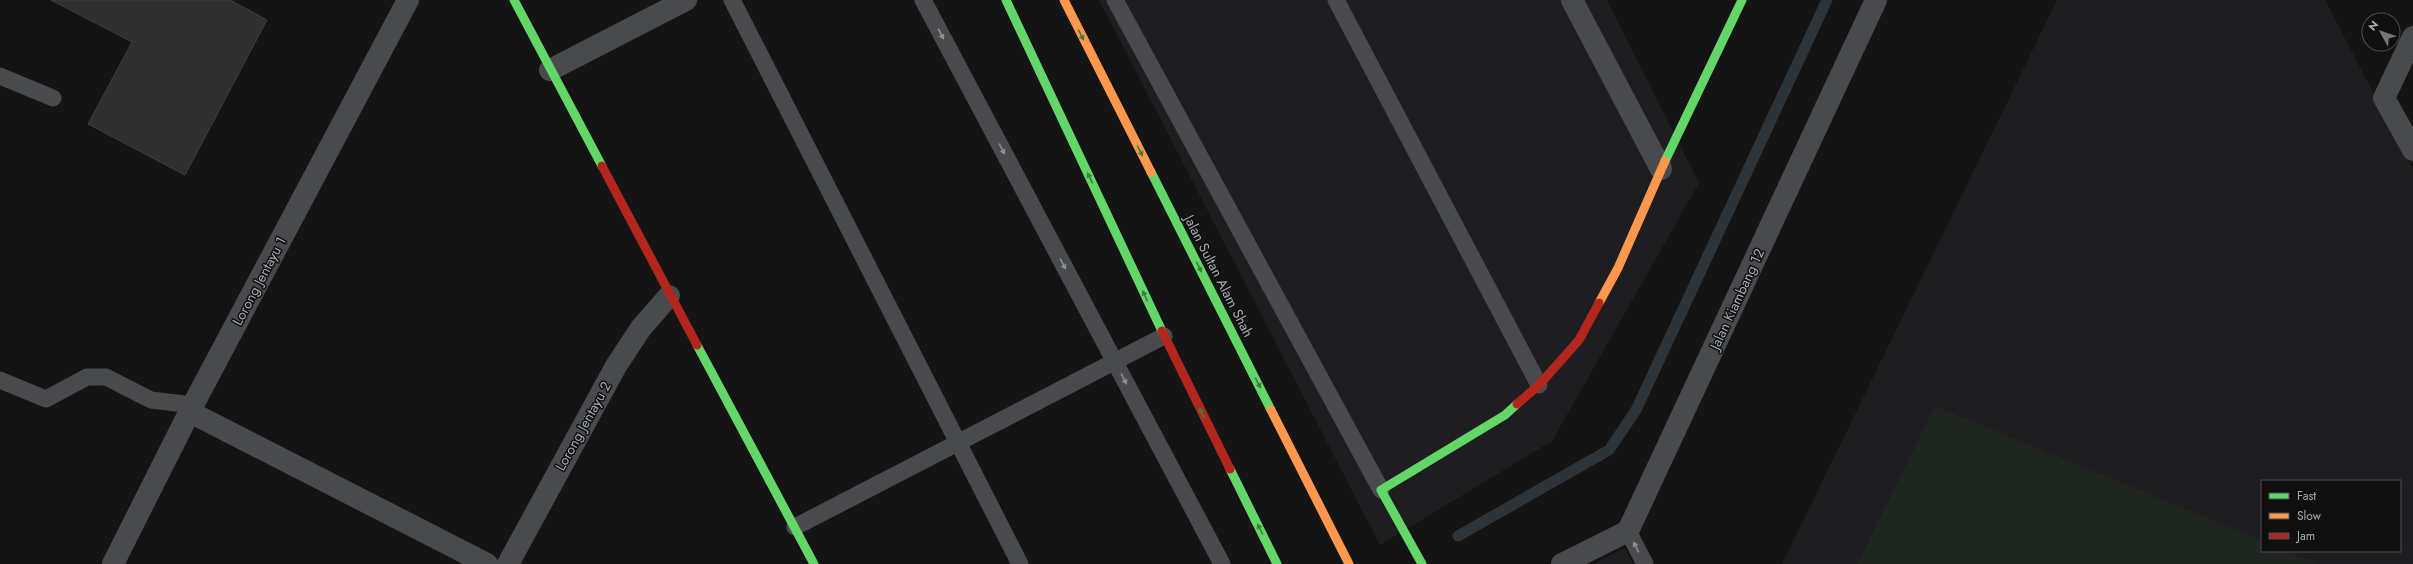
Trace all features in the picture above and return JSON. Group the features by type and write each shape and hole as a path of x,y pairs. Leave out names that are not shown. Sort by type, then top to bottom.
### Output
{"main road":[{"path":"514,0 669,296 814,564"},
{"path":"1006,0 1164,336 1277,564"},
{"name":"Jalan Sultan Alam Shah","path":"1064,0 1349,564"},
{"path":"1422,564 1381,490 1505,415 1539,385 1579,340 1618,268 1661,169 1742,0"}],"street":[{"name":"Lorong Jentayu 1","path":"113,564 191,409 408,0"},
{"path":"550,70 686,0"},
{"path":"1572,0 1661,169"},
{"name":"Jalan Kiambang 12","path":"1628,531 1876,0"},
{"path":"2413,37 2384,98 2413,150"},
{"name":"Lorong Jentayu 2","path":"508,564 616,366 641,328 669,296"},
{"path":"191,409 487,564"},
{"path":"1562,564 1628,531"}],"lane":[{"path":"732,0 1020,564"},
{"path":"923,0 1222,564"},
{"path":"1115,0 1381,490"},
{"path":"1336,0 1539,385"},
{"path":"0,76 53,98"},
{"path":"794,527 1164,336"},
{"path":"0,380 46,399 87,376 106,377 151,400 191,409"},
{"path":"1628,531 1645,564"}],"shaded area":[{"path":"1099,0 1607,0 1699,183 1552,441 1380,545"},
{"path":"2057,0 2325,0 2413,169 2413,564 1782,564"},
{"path":"1935,406 2261,540 2261,552 2289,552 2319,564 1857,564"},
{"path":"1625,548 1633,564 1593,564"}],"building":[{"path":"51,0 230,0 267,20 185,175 88,124 132,42"}],"waterway":[{"path":"1458,536 1609,450 1636,410 1827,0"}],"traffic: fast":[{"path":"514,0 602,166"},
{"path":"1006,0 1162,331"},
{"path":"1665,161 1742,0"},
{"path":"1151,172 1271,410"},
{"path":"697,345 814,564"},
{"path":"1422,564 1381,490 1505,415 1517,404"},
{"path":"1230,469 1277,564"}],"traffic: slow":[{"path":"1064,0 1151,172"},
{"path":"1599,303 1618,268 1665,161"},
{"path":"1271,410 1349,564"}],"traffic: jam":[{"path":"602,166 697,345"},
{"path":"1517,404 1539,385 1579,340 1599,303"},
{"path":"1162,331 1230,469"}]}
